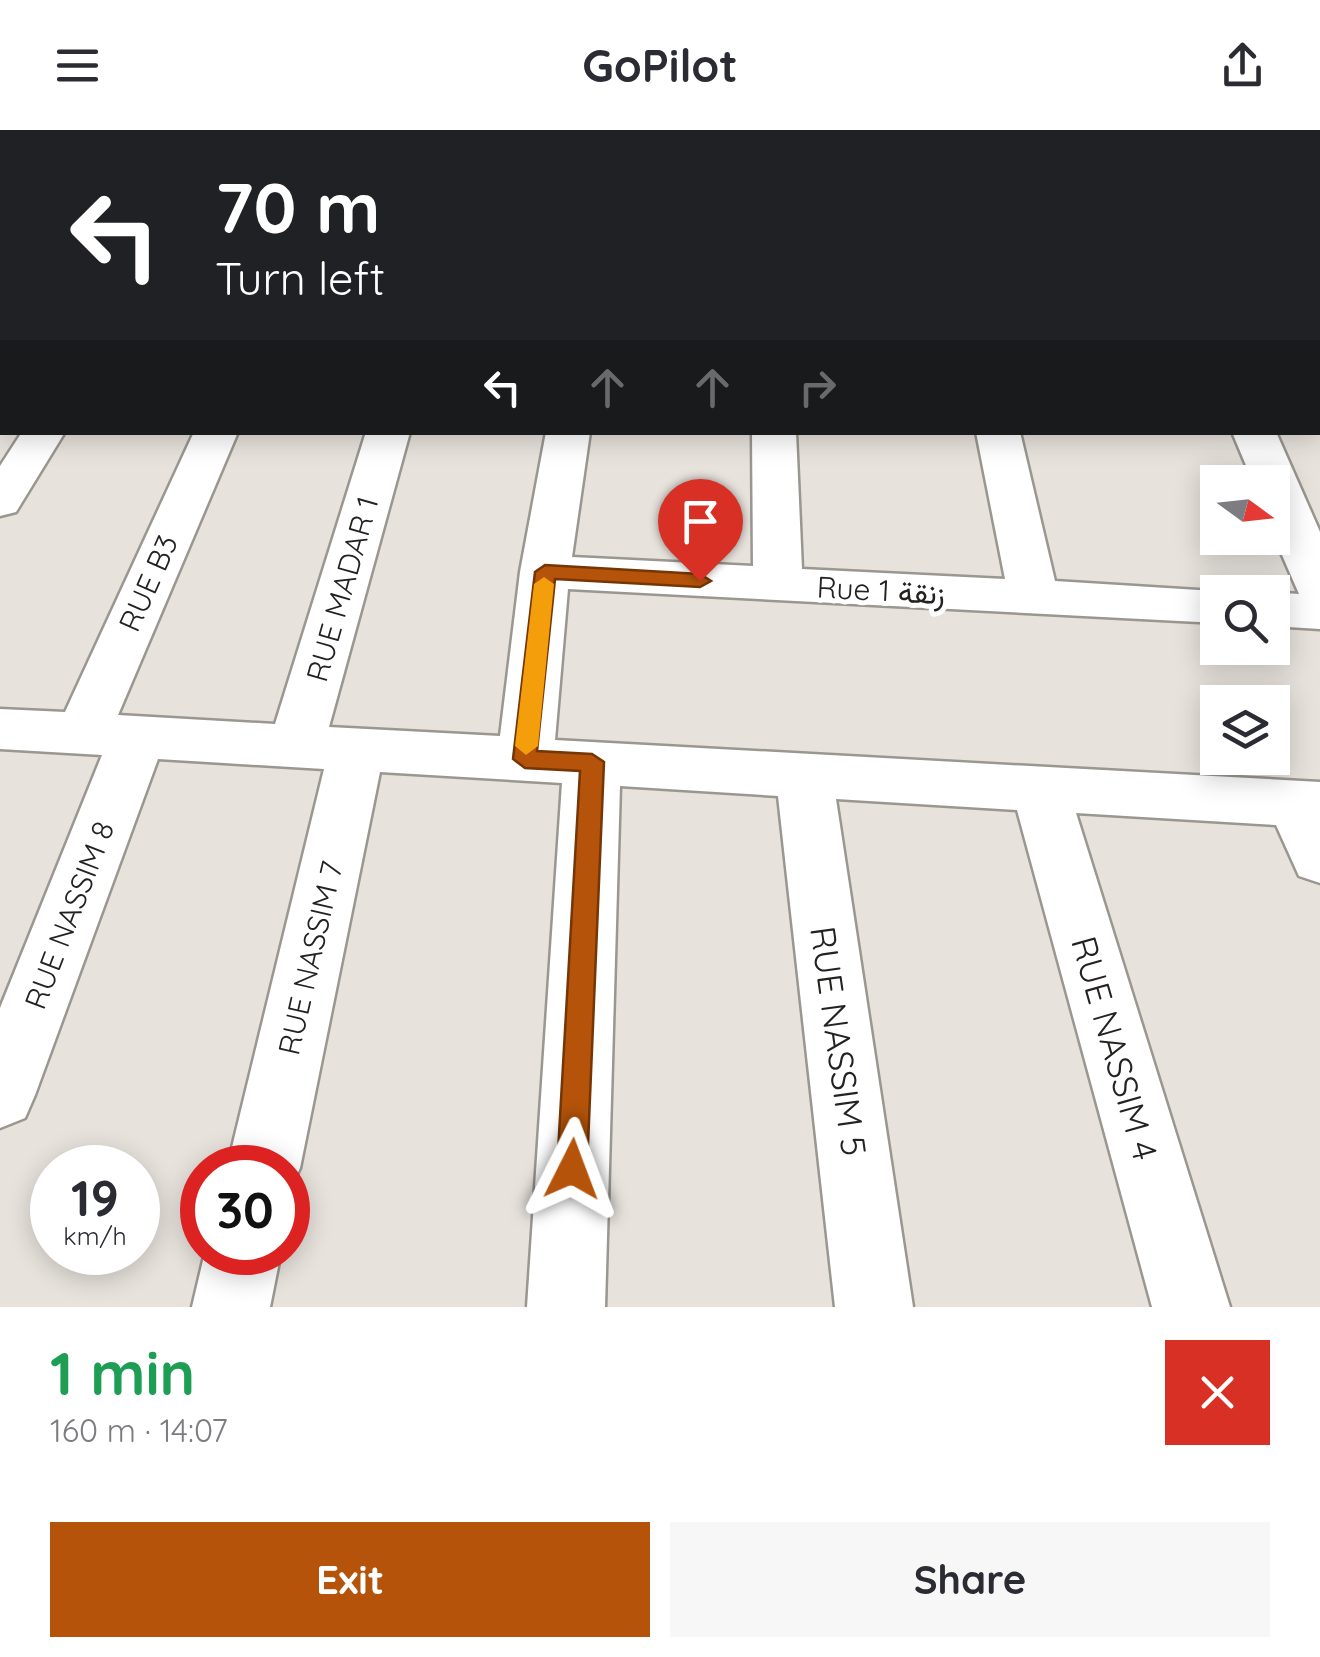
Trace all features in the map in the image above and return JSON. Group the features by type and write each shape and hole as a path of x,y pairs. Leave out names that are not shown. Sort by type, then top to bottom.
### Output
{"street":[{"path":"0,502 42,435"},
{"name":"RUE B3","path":"110,735 215,435"},
{"name":"RUE MADAR 1","path":"327,747 387,435"},
{"path":"525,759 545,572 568,435"},
{"path":"774,435 778,585"},
{"path":"999,435 1034,597"},
{"path":"1255,435 1320,588"},
{"name":"Rue 1 زنقة","path":"545,572 1200,605"},
{"path":"1290,610 1320,612"},
{"path":"0,729 1308,804 1320,859"},
{"name":"RUE NASSIM 8","path":"0,1095 110,735"},
{"name":"RUE NASSIM 7","path":"266,1145 327,747"},
{"path":"566,1307 592,762"},
{"name":"RUE NASSIM 5","path":"804,775 874,1307"},
{"name":"RUE NASSIM 4","path":"1040,789 1191,1307"},
{"path":"231,1307 238,1275"}],"slow traffic":[{"path":"526,746 544,584"}],"route":[{"path":"572,1169 592,762 525,759 545,572 700,581"}]}
